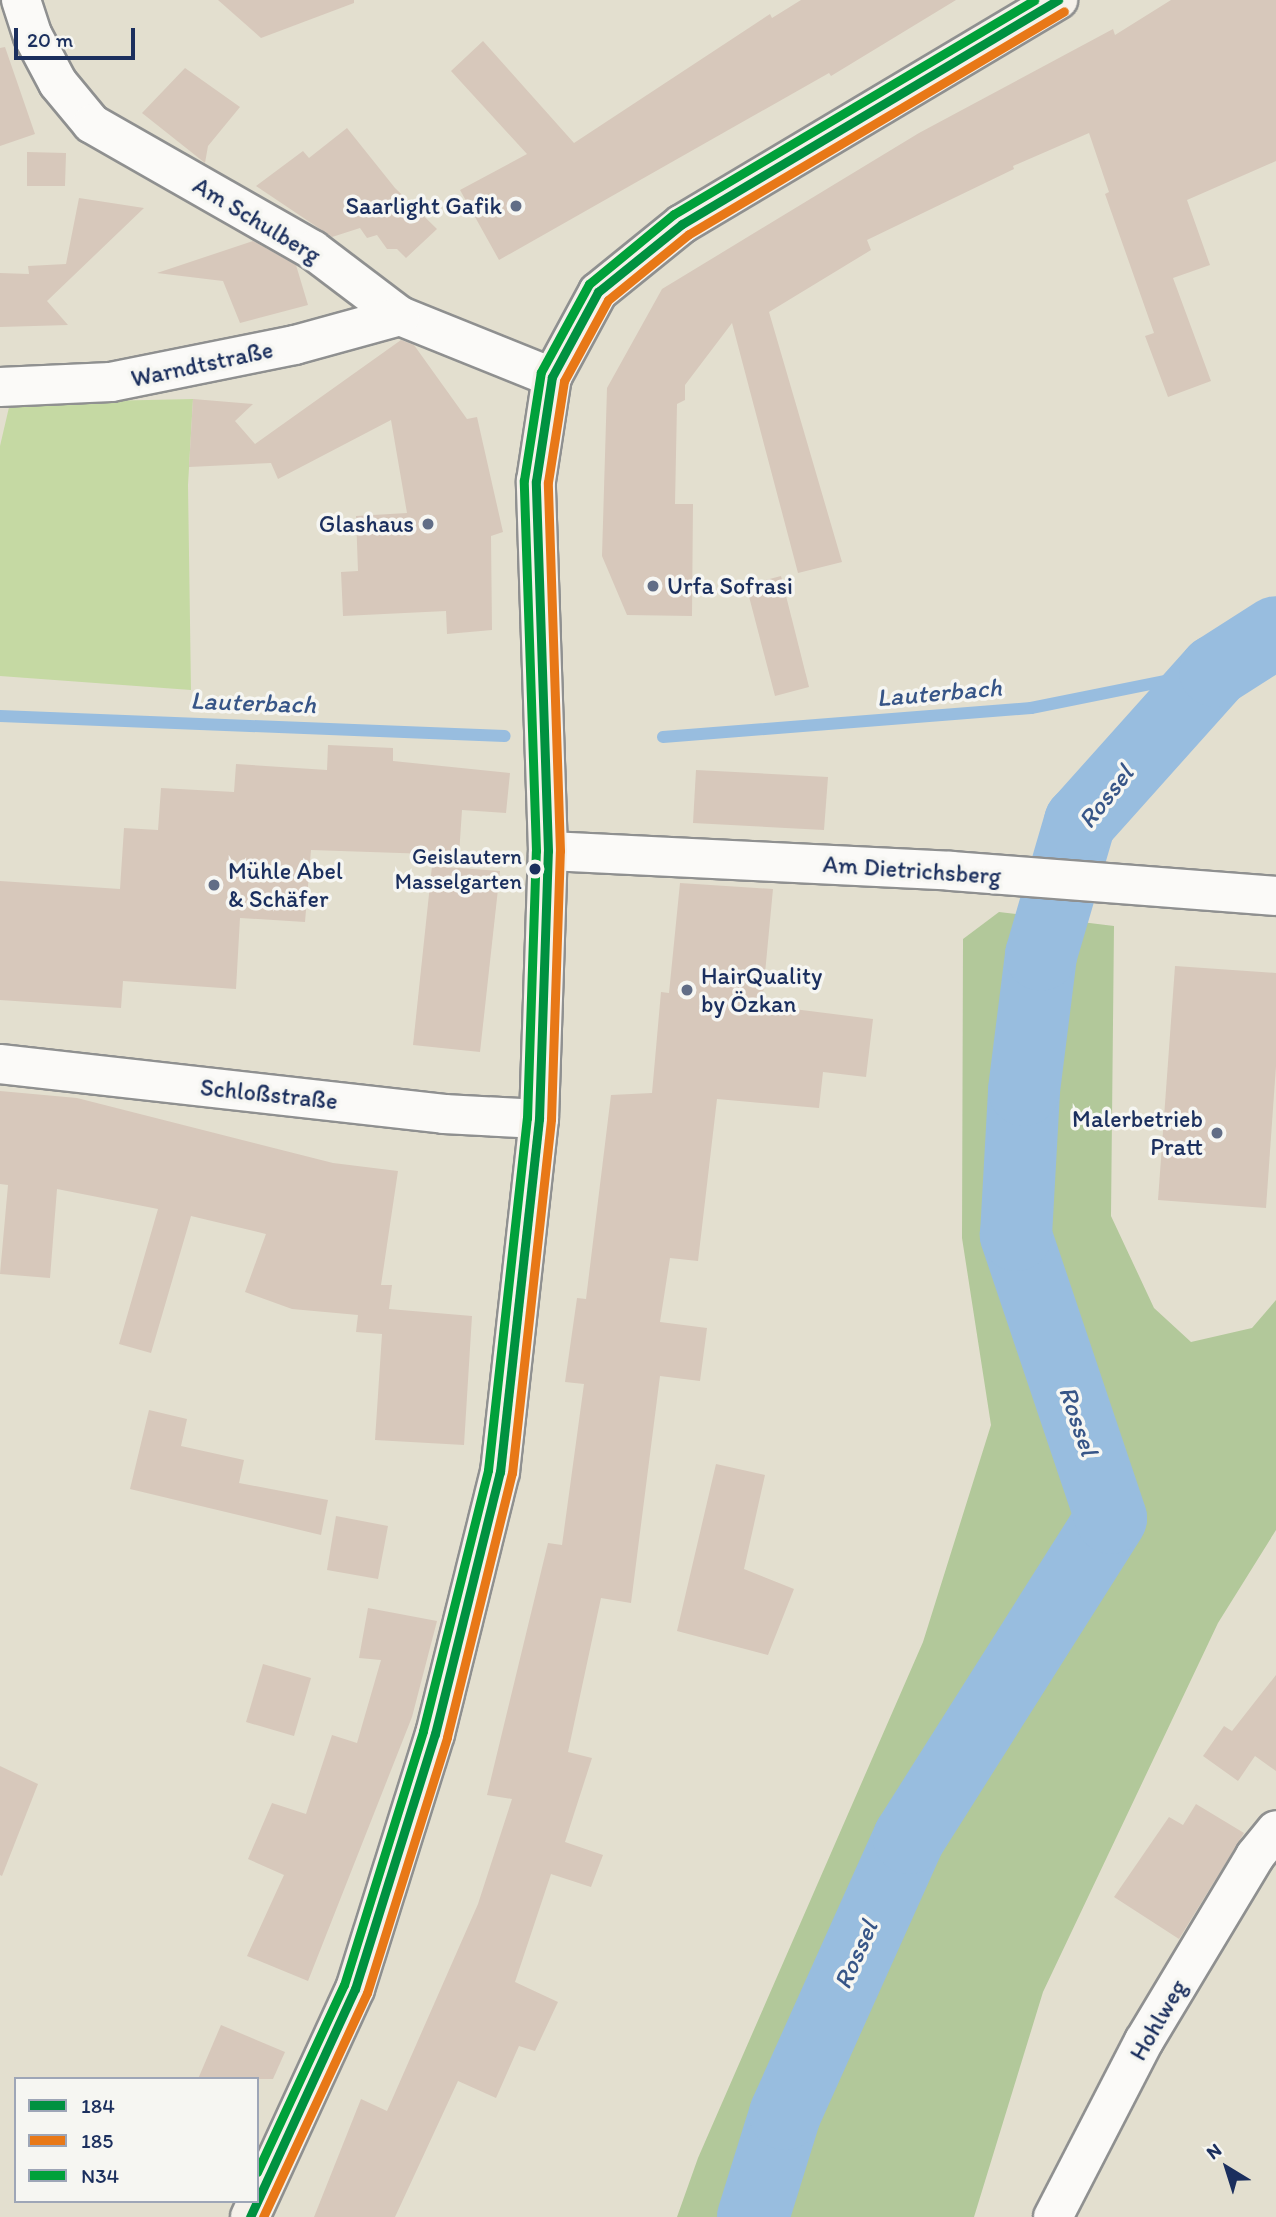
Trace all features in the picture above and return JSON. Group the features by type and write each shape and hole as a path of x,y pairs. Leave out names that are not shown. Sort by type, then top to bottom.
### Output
{"main road":[{"path":"259,2197 355,1989 435,1734 500,1472 539,1119 548,851 536,481 552,377 598,292 682,224 1058,0"}],"street":[{"name":"Am Schulberg","path":"20,0 58,83 92,124 313,250 400,316 552,377"},
{"name":"Warndtstraße","path":"0,387 111,382 295,345 400,316"},
{"name":"Am Dietrichsberg","path":"548,851 951,871 1276,896"},
{"name":"Schloßstraße","path":"0,1064 444,1114 539,1119"},
{"name":"Hohlweg","path":"1054,2217 1144,2041 1255,1856 1276,1830"}],"green space":[{"path":"193,399 188,485 191,690 0,676 0,446 10,403"},
{"path":"999,912 1114,926 1111,1216 1154,1308 1191,1342 1252,1328 1276,1300 1276,1530 1218,1623 1043,1992 974,2217 677,2217 698,2158 923,1642 991,1425 962,1238 963,939"}],"building":[{"path":"218,0 354,0 354,3 261,38"},
{"path":"801,0 956,0 831,76 829,73 499,260 460,190 527,154 451,71 483,41 574,143 770,14 772,18"},
{"path":"1171,0 1276,0 1276,161 1187,200 1210,265 1173,278 1211,381 1168,397 1145,336 1154,333 1105,194 1109,192 1089,133 1013,166 1014,169 867,240 871,250 769,312 842,562 798,573 732,323 685,385 685,400 677,404 675,504 693,504 692,616 627,615 602,556 607,388 662,289 919,133 1113,29 1115,35"},
{"path":"5,47 35,134 0,146 0,48"},
{"path":"185,68 240,107 208,146 205,163 142,113"},
{"path":"347,128 395,188 437,229 406,258 397,249 387,249 377,235 367,238 360,228 332,237 256,186 303,151 309,158"},
{"path":"27,152 66,153 65,186 27,186"},
{"path":"79,198 144,208 47,301 68,325 0,327 0,273 29,274 28,266 66,264"},
{"path":"253,241 296,265 308,305 240,323 223,281 157,273"},
{"path":"401,340 414,345 467,419 477,417 503,532 491,536 492,630 447,634 446,611 343,616 341,572 358,571 356,516 407,513 391,420 278,479 271,463 189,467 193,399 253,404 235,421 255,444"},
{"path":"781,576 809,687 775,696 746,585"},
{"name":"Mühle Abel & Schäfer","path":"328,745 393,748 393,761 510,773 506,813 462,810 459,855 311,850 305,922 240,918 236,989 123,981 121,1008 0,1000 0,881 120,889 124,828 158,830 161,788 234,792 236,764 327,770"},
{"path":"696,770 828,777 824,830 693,823"},
{"path":"432,866 500,871 480,1052 413,1045"},
{"path":"680,883 773,889 762,1005 873,1019 866,1077 823,1072 819,1108 717,1099 698,1261 670,1258 660,1322 707,1328 700,1381 660,1376 631,1603 601,1598 568,1752 592,1758 565,1842 603,1855 591,1887 551,1874 515,1982 558,2002 535,2051 519,2046 496,2098 458,2081 395,2217 314,2217 361,2099 387,2111 478,1904 512,1799 487,1795 548,1543 562,1545 584,1384 565,1382 577,1298 586,1299 611,1095 652,1093 661,992 669,993"},
{"name":"Malerbetrieb Pratt","path":"1175,966 1276,973 1276,1066 1266,1208 1158,1200"},
{"path":"0,1091 77,1098 333,1163 398,1171 381,1285 392,1285 389,1309 472,1316 464,1445 375,1440 382,1334 356,1332 358,1315 292,1309 245,1292 266,1234 191,1216 151,1353 119,1344 158,1209 57,1189 50,1278 0,1274 8,1185 0,1184"},
{"path":"149,1410 187,1419 181,1446 244,1460 239,1483 328,1500 321,1535 130,1489"},
{"path":"716,1464 765,1475 744,1569 794,1589 768,1655 677,1631"},
{"path":"336,1516 388,1526 378,1579 327,1570"},
{"path":"368,1608 437,1621 412,1717 308,1981 247,1956 284,1875 248,1859 272,1803 306,1814 332,1735 357,1743 381,1660 359,1658"},
{"path":"263,1664 311,1678 294,1736 246,1722"},
{"path":"1276,1675 1276,1771 1255,1756 1238,1781 1203,1756 1224,1726 1232,1731"},
{"path":"0,1766 38,1784 2,1876 0,1875"},
{"path":"1196,1804 1244,1833 1179,1939 1114,1897 1169,1817 1183,1825"},
{"path":"221,2025 285,2052 273,2079 199,2077"}],"waterway":[{"name":"Rossel","path":"753,2217 785,2114 909,1838 1111,1518 1016,1235 1024,1090 1041,955 1080,822 1215,671 1276,632"},
{"name":"Lauterbach","path":"663,737 1031,708 1215,671"},
{"name":"Lauterbach","path":"0,716 505,736"}],"transit line":[{"name":"N34","path":"259,2168 344,1985 423,1731 488,1470 527,1118 536,851 524,480 541,372 589,284 674,214 1034,0"},
{"name":"184","path":"259,2197 355,1989 435,1734 500,1472 539,1119 548,851 536,481 552,377 598,292 682,224 1058,0"},
{"name":"185","path":"263,2217 367,1993 447,1737 512,1473 551,1119 560,851 548,482 564,381 608,300 689,234 1064,11"},
{"name":"184","path":"250,2217 256,2203"}],"place":[{"name":"Saarlight Gafik","path":"516,206"},
{"name":"Glashaus","path":"428,524"},
{"name":"Urfa Sofrasi","path":"653,586"},
{"name":"Geislautern Masselgarten","path":"535,869"},
{"name":"Mühle Abel & Schäfer","path":"214,885"},
{"name":"HairQuality by Özkan","path":"687,990"},
{"name":"Malerbetrieb Pratt","path":"1217,1133"}]}
